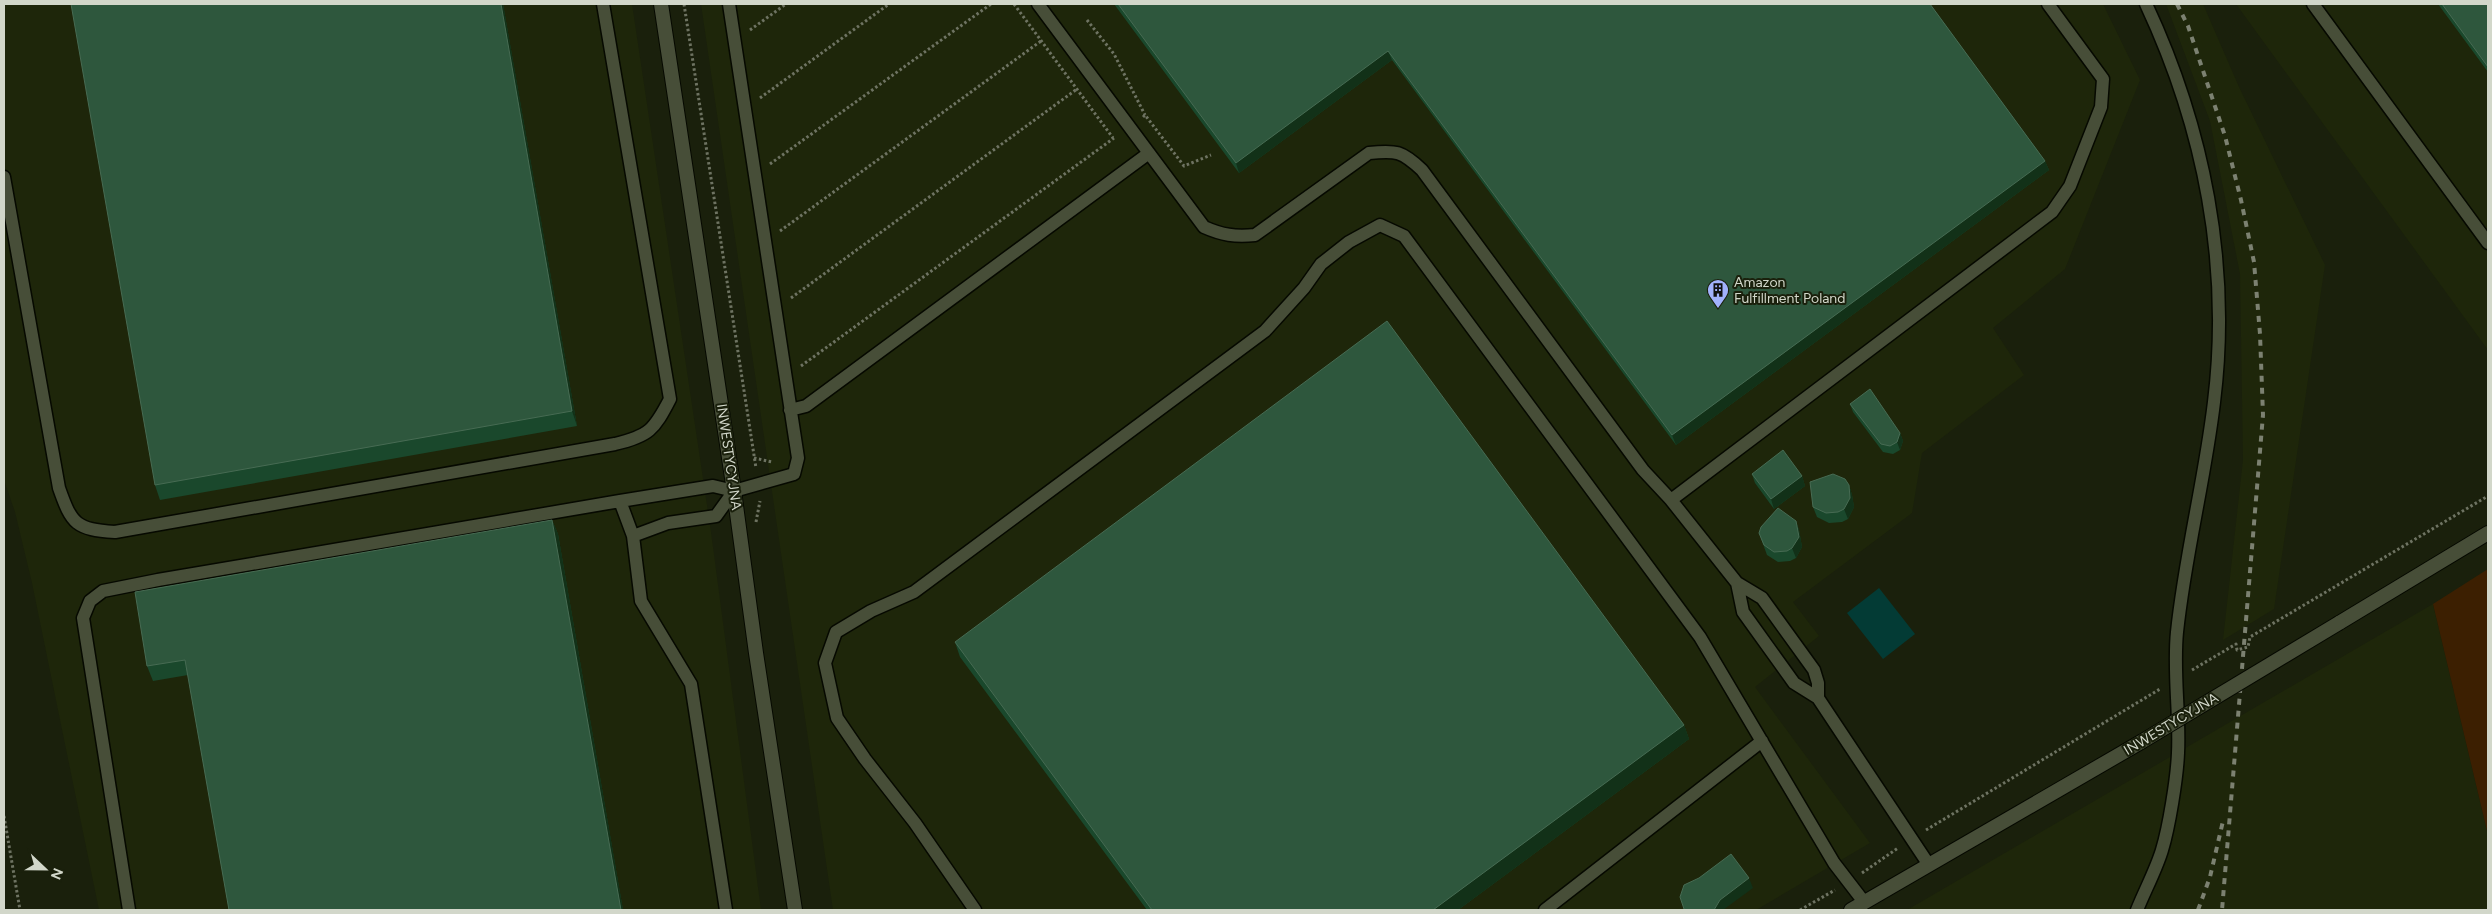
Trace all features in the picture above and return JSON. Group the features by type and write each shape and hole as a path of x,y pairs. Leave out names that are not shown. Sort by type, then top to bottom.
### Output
{"street":[{"name":"INWESTYCYJNA","path":"662,4 795,910"},
{"name":"INWESTYCYJNA","path":"1851,910 1930,866 2141,742 2488,534"}],"lane":[{"path":"4,177 59,488 68,514 88,530 115,532 615,444 638,438 658,424 670,398 603,4"},
{"path":"129,910 83,618 90,601 103,591 158,580 713,486 734,491 794,474 798,458 729,4"},
{"path":"1038,4 1204,227 1218,234 1234,237 1255,235 1369,153 1389,151 1405,154 1422,170 1643,470 1671,500 1737,583 1762,598 1814,670 1818,683 1818,698"},
{"path":"1671,500 2052,212 2070,186 2101,107 2103,79 2048,4"},
{"path":"2137,910 2162,849 2174,784 2178,755 2177,634 2190,535 2214,403 2220,328 2218,264 2210,202 2193,128 2165,45 2146,4"},
{"path":"2313,4 2488,243"},
{"path":"790,410 806,406 1149,153"},
{"path":"974,910 915,823 837,718 826,663 836,632 871,611 914,592 1265,331 1304,288 1321,264 1349,242 1380,225 1404,236 1700,637 1848,883 1864,902"},
{"path":"633,536 668,523 716,516 734,491"},
{"path":"620,501 633,536 641,601 691,684 726,910"},
{"path":"1737,583 1743,612 1794,683 1818,698 1930,866"},
{"path":"1545,910 1762,741"}],"path":[{"path":"750,30 786,4"},
{"path":"760,98 889,4"},
{"path":"770,164 991,4"},
{"path":"1087,20 1114,54 1145,114"},
{"path":"780,231 1041,41"},
{"path":"790,299 1077,89"},
{"path":"800,367 1114,138"},
{"path":"753,458 770,462"},
{"path":"1800,910 1848,883 1913,838 2236,644 2237,650 2248,647 2250,637 2488,496"},
{"path":"4,816 20,910"}],"shaded area":[{"path":"4,4 632,4 711,532 761,910 99,910 32,583 15,512 4,480"},
{"path":"701,4 2103,4 2140,80 2065,269 1993,328 2024,375 1922,453 1912,513 1793,602 1819,636 1755,687 1870,843 1756,910 833,910"},
{"path":"2166,4 2203,4 2239,87 2325,265 2274,609 2223,640 2243,460 2240,274 2210,121"},
{"path":"2236,4 2488,4 2488,350"},
{"path":"2488,569 2488,835 2433,604"},
{"path":"2433,604 2488,835 2488,910 1907,910"}],"water":[{"path":"1879,588 1915,634 1883,659 1847,613"}],"building":[{"path":"71,4 501,4 572,411 155,485"},
{"name":"Amazon Fulfillment Poland","path":"1118,4 1930,4 2045,161 1672,435 1388,51 1236,163"},
{"path":"2442,4 2488,4 2488,67"},
{"path":"1387,321 1684,725 1433,910 1152,910 955,642"},
{"path":"1870,389 1900,433 1897,442 1890,446 1881,444 1850,404"},
{"path":"1783,450 1802,476 1771,499 1752,474"},
{"path":"1833,474 1845,479 1849,485 1850,498 1844,509 1838,512 1826,513 1813,507 1810,482"},
{"path":"1778,508 1796,521 1799,537 1792,548 1787,551 1774,552 1764,545 1759,533 1761,527"},
{"path":"552,520 621,910 229,910 185,660 147,666 135,592"},
{"path":"1731,854 1749,878 1720,900 1714,910 1685,910 1680,897 1684,885 1699,878"}],"railway":[{"path":"2177,4 2188,26 2225,136 2254,262 2260,334 2263,415 2222,910"},
{"path":"2198,910 2210,877 2223,821"}],"place":[{"name":"Amazon Fulfillment Poland","path":"1718,309"}]}
